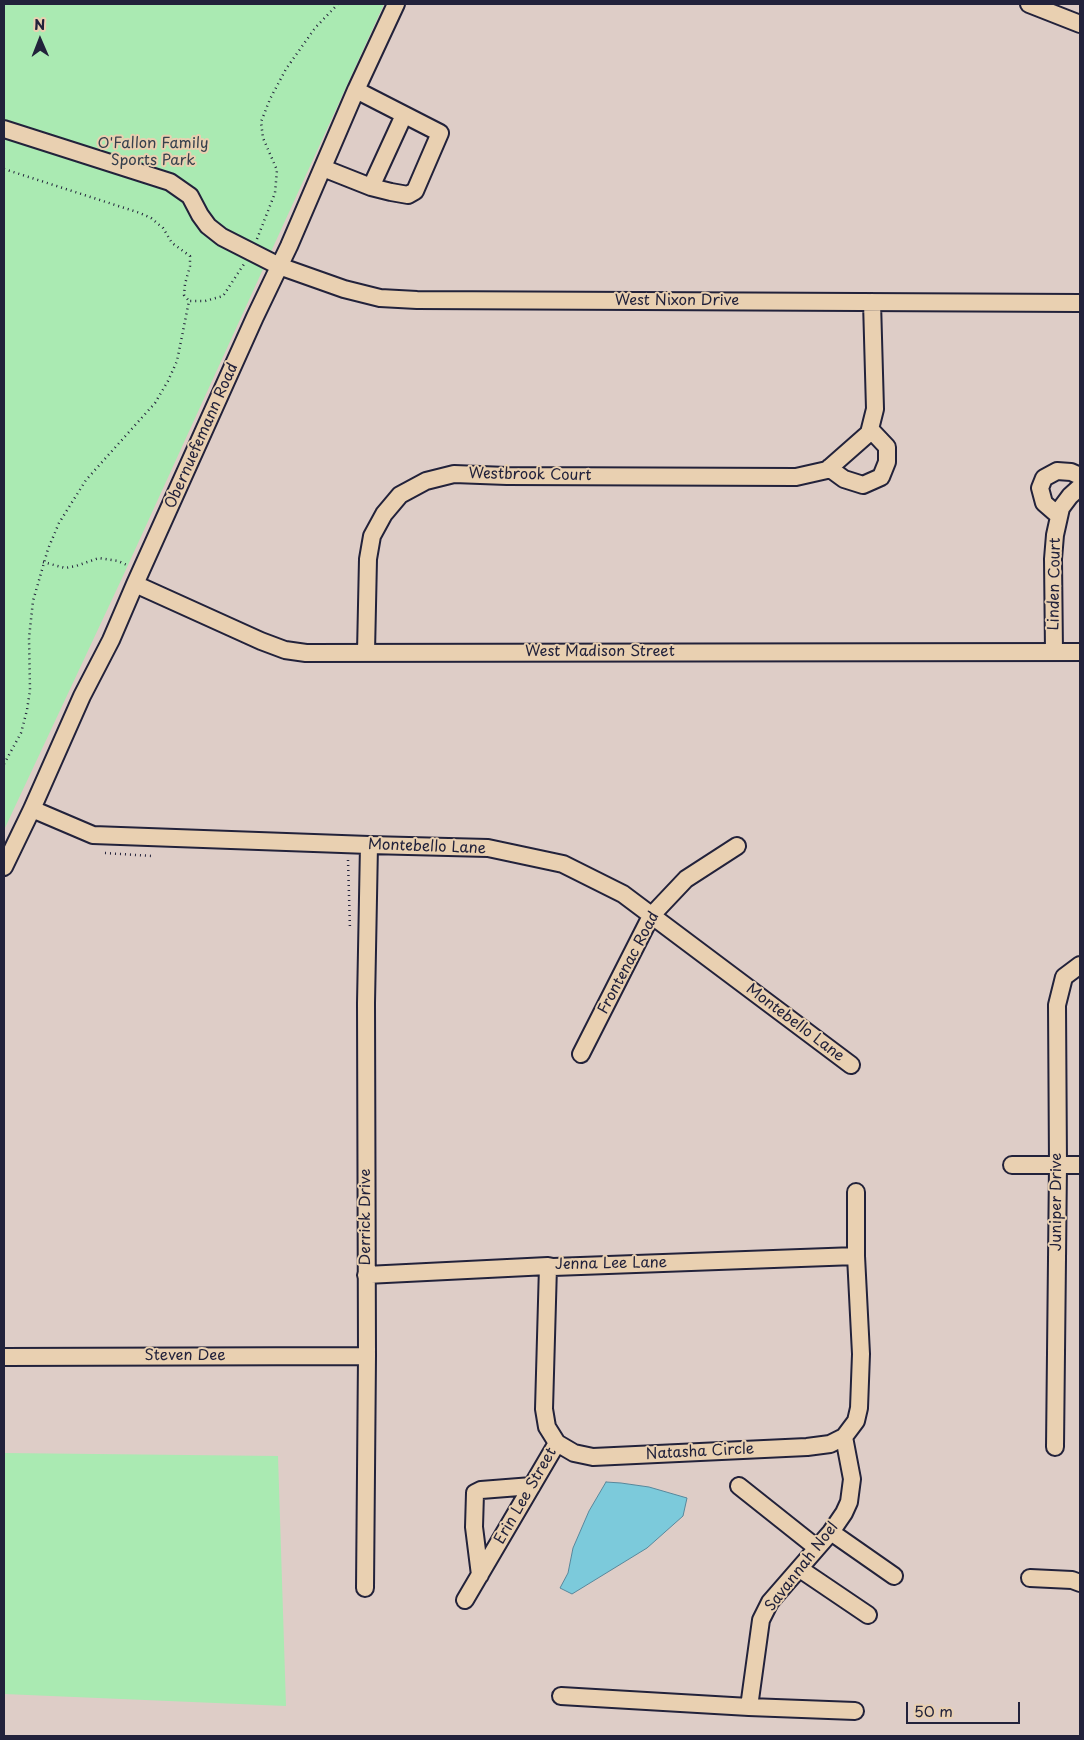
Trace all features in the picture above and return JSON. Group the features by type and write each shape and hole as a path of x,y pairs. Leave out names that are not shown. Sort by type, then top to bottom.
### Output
{"street":[{"name":"Obernuefemann Road","path":"4,867 82,696 111,640 396,4"},
{"path":"1029,4 1080,24"},
{"path":"324,168 371,187 408,195 414,191 440,133 356,90"},
{"path":"371,187 404,115"},
{"name":"West Nixon Drive","path":"4,129 170,182 190,196 208,226 222,237 279,266 344,289 380,298 417,300 1080,303"},
{"path":"829,468 844,479 863,485 881,477 887,462 887,447 870,429 875,409 872,302"},
{"name":"Westbrook Court","path":"366,652 368,560 372,536 384,514 400,495 426,480 454,474 796,477 827,470 869,433 870,429"},
{"name":"Linden Court","path":"1059,516 1044,504 1040,488 1044,478 1057,471 1071,472 1080,476"},
{"name":"Linden Court","path":"1054,652 1053,559 1055,534 1062,508 1070,496 1080,488"},
{"name":"West Madison Street","path":"135,584 261,641 285,650 306,653 1080,652"},
{"name":"Montebello Lane","path":"32,809 93,835 488,848 563,864 623,894 851,1065"},
{"name":"Derrick Drive","path":"365,1588 367,1356 366,1003 369,845"},
{"name":"Frontenac Road","path":"581,1054 651,916 686,879 737,846"},
{"name":"Juniper Drive","path":"1055,1447 1058,1165 1057,1005 1064,978 1080,965"},
{"path":"1012,1165 1080,1165"},
{"path":"844,1437 856,1421 859,1408 861,1354 856,1256 856,1192"},
{"name":"Jenna Lee Lane","path":"366,1274 856,1256"},
{"name":"Erin Lee Street","path":"465,1600 557,1443 547,1427 544,1408 548,1266"},
{"name":"Steven Dee","path":"4,1357 367,1356"},
{"name":"Natasha Circle","path":"557,1443 574,1454 593,1457 807,1447 830,1444 844,1437"},
{"name":"Savannah Noel","path":"749,1707 761,1620 770,1602 831,1532 849,1502 852,1479 844,1437"},
{"path":"480,1575 474,1527 476,1493 481,1490 532,1486"},
{"path":"739,1486 817,1548"},
{"path":"831,1532 894,1576"},
{"path":"800,1569 868,1615"},
{"path":"1030,1578 1072,1580 1080,1583"},
{"path":"561,1696 855,1711"}],"path":[{"path":"189,301 205,301 223,296 239,274 261,230 275,194 277,170 262,138 261,122 270,99 286,69 311,34 338,4"},
{"path":"4,170 151,218 163,228 172,243 190,256 190,266 184,294 189,301 177,361 168,381 155,403 86,480 77,493 60,523 43,562 32,601 30,619 30,690 28,710 21,733 4,764"},
{"path":"43,562 65,568 99,558 118,561 127,565"},
{"path":"103,852 152,856"},
{"path":"348,859 350,938"}],"green space":[{"name":"O'Fallon Family Sports Park","path":"4,4 384,4 123,576 4,830"},
{"path":"4,1453 278,1456 286,1706 4,1694"}],"water":[{"path":"606,1482 649,1487 687,1498 683,1516 647,1548 572,1594 560,1588 568,1573 573,1548 589,1511"}]}
